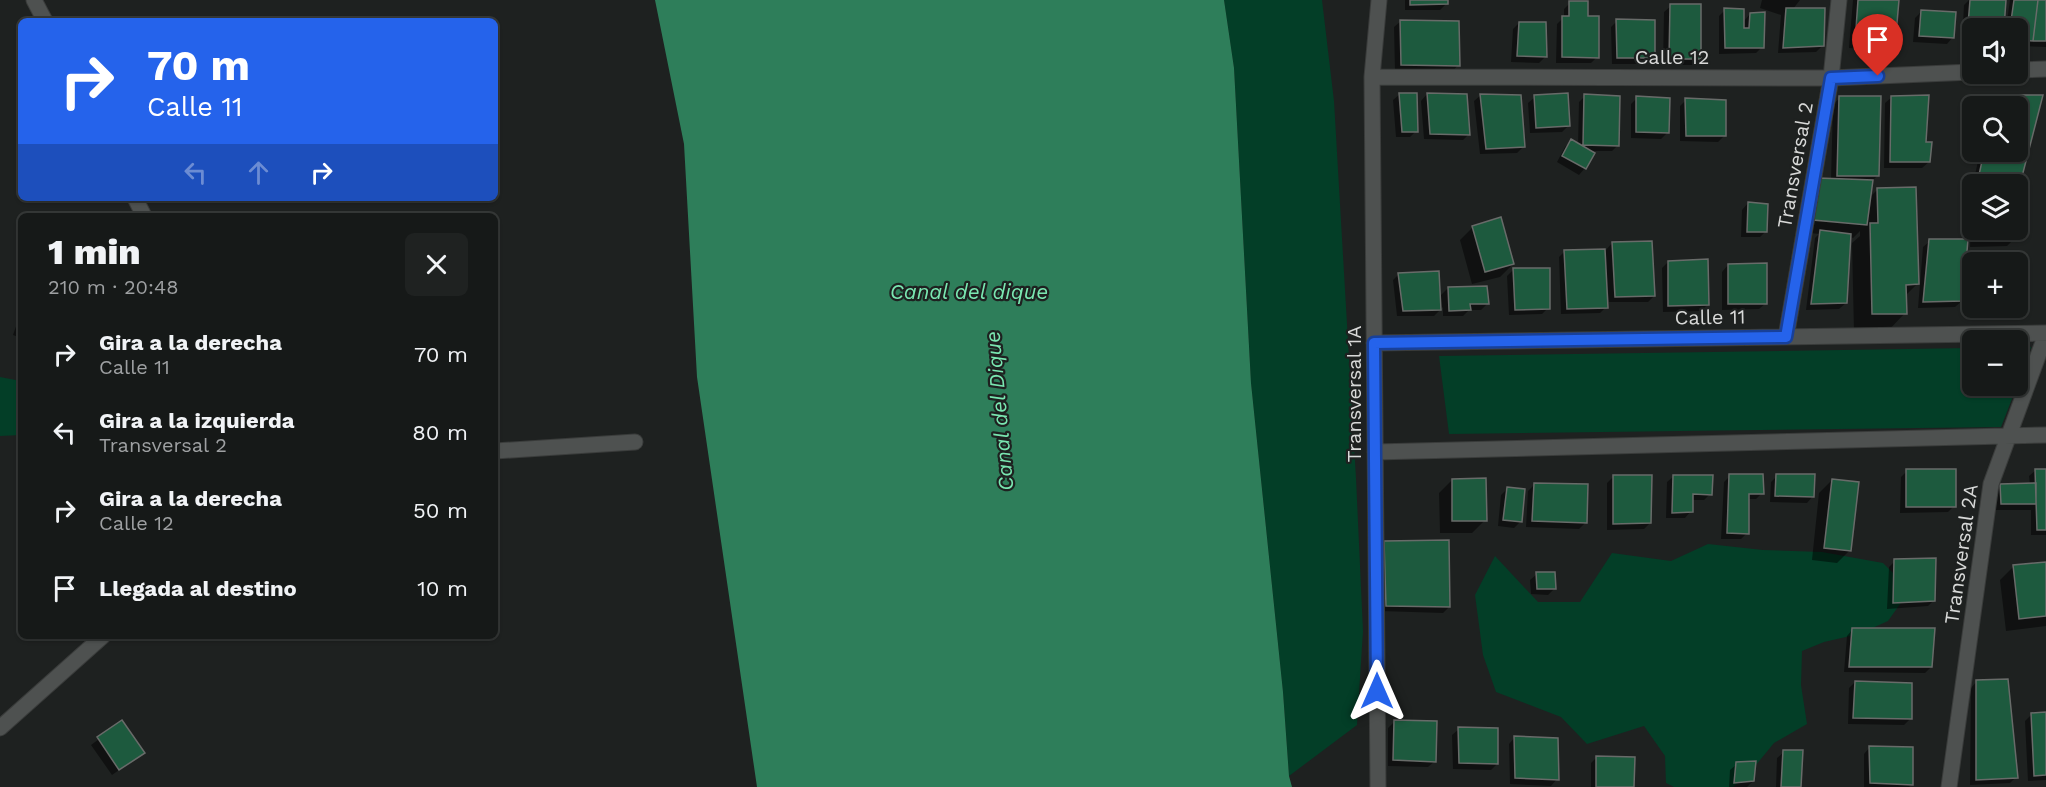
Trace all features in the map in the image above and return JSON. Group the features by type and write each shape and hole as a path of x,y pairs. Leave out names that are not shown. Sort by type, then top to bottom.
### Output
{"street":[{"path":"34,0 43,18"},
{"name":"Transversal 1A","path":"1378,787 1372,77 1379,0"},
{"name":"Transversal 2","path":"1786,337 1831,78 1839,0"},
{"path":"2028,70 2046,69"},
{"name":"Calle 12","path":"1372,77 1831,78 1962,72"},
{"name":"Calle 11","path":"1374,343 2046,334"},
{"name":"Transversal 2A","path":"1949,787 1991,484 2046,334"},
{"path":"1375,452 2046,435"},
{"path":"498,451 635,442"},
{"path":"0,728 100,639"}],"shaded area":[{"path":"1224,0 1322,0 1334,101 1363,631 1357,725 1289,776 1283,692 1251,383 1234,68"},
{"path":"1962,348 1962,396 2013,396 2001,427 1449,434 1439,356"},
{"path":"0,377 18,380 18,435 0,436"},
{"path":"1708,544 1763,550 1822,552 1883,563 1910,590 1888,621 1859,634 1824,642 1802,651 1801,685 1807,724 1774,743 1747,776 1733,787 1674,787 1666,783 1665,756 1644,726 1587,744 1561,717 1496,692 1483,655 1475,595 1495,556 1538,602 1580,602 1612,553 1671,561"}],"water":[{"name":"Canal del dique","path":"655,0 1224,0 1234,68 1251,383 1283,692 1289,776 1292,787 757,787 697,377 684,144"}],"building":[{"path":"1410,0 1448,0 1448,4 1410,5"},
{"path":"1858,0 1899,0 1895,46 1855,43"},
{"path":"1970,0 2006,0 2005,18 1969,18"},
{"path":"2014,0 2038,0 2033,41 2028,41 2028,18 2011,18"},
{"path":"2038,0 2046,0 2046,41 2033,41"},
{"path":"1569,1 1588,1 1588,16 1599,16 1599,58 1562,57 1562,16 1569,16"},
{"path":"1670,4 1701,4 1701,59 1669,59"},
{"path":"1724,8 1744,9 1744,28 1749,28 1750,13 1765,12 1764,48 1725,48"},
{"path":"1786,8 1825,8 1824,46 1783,48"},
{"path":"1921,10 1956,12 1954,38 1919,36"},
{"path":"1616,19 1655,20 1655,58 1617,58"},
{"path":"1400,20 1459,21 1460,66 1401,65"},
{"path":"1519,22 1546,22 1547,57 1517,56"},
{"path":"1399,93 1417,93 1418,132 1402,132"},
{"path":"1427,93 1467,94 1470,135 1430,134"},
{"path":"1568,93 1570,126 1536,128 1534,95"},
{"path":"1480,94 1521,95 1525,147 1486,149"},
{"path":"1584,94 1620,96 1619,146 1583,145"},
{"path":"1929,95 1926,142 1932,142 1930,162 1890,162 1891,96"},
{"path":"2043,95 2028,153 2028,96 1997,96"},
{"path":"1636,96 1670,98 1669,133 1636,132"},
{"path":"1839,96 1881,96 1879,176 1837,176"},
{"path":"1685,98 1726,100 1726,136 1686,136"},
{"path":"1571,139 1595,153 1586,169 1562,156"},
{"path":"1982,162 2026,162 2023,174 1979,174"},
{"path":"1818,178 1873,180 1867,225 1813,220"},
{"path":"1916,187 1919,284 1906,285 1907,314 1872,314 1870,223 1878,223 1877,188"},
{"path":"1748,202 1768,204 1767,232 1747,232"},
{"path":"1501,217 1514,264 1485,272 1472,226"},
{"path":"1820,230 1851,234 1847,303 1811,304"},
{"path":"1929,239 1968,240 1967,252 1962,252 1962,301 1923,302"},
{"path":"1976,240 2014,240 2014,241"},
{"path":"1652,241 1655,296 1615,297 1612,242"},
{"path":"1605,249 1608,308 1567,309 1564,250"},
{"path":"1708,259 1709,305 1668,306 1668,261"},
{"path":"1767,263 1767,304 1728,304 1728,264"},
{"path":"1513,268 1550,268 1550,309 1515,310"},
{"path":"1439,271 1441,310 1403,311 1398,273"},
{"path":"1487,286 1489,304 1470,304 1471,310 1449,311 1448,287"},
{"path":"1906,469 1956,469 1956,507 1906,507"},
{"path":"2035,469 2046,469 2046,530 2037,530"},
{"path":"1729,474 1763,474 1764,494 1749,494 1749,534 1727,533"},
{"path":"1776,474 1815,474 1814,497 1775,496"},
{"path":"1613,475 1652,475 1651,523 1613,524"},
{"path":"1673,475 1713,475 1712,495 1693,494 1693,512 1672,513"},
{"path":"1486,478 1487,521 1452,521 1452,479"},
{"path":"1832,479 1859,482 1851,551 1824,548"},
{"path":"1534,483 1588,484 1587,523 1532,521"},
{"path":"2036,483 2036,504 2001,504 2000,484"},
{"path":"1507,487 1525,489 1522,522 1503,520"},
{"path":"1449,540 1450,607 1386,606 1384,541"},
{"path":"1936,558 1935,601 1893,603 1894,559"},
{"path":"2046,562 2046,616 2019,619 2013,565"},
{"path":"1536,572 1555,572 1556,589 1537,589"},
{"path":"1852,628 1935,628 1932,667 1849,667"},
{"path":"2008,679 2018,778 1976,780 1976,680"},
{"path":"1855,681 1912,683 1912,719 1853,718"},
{"path":"2046,712 2046,775 2034,776 2031,713"},
{"path":"122,720 145,753 119,770 97,737"},
{"path":"1394,720 1437,721 1436,762 1393,760"},
{"path":"1458,727 1498,728 1498,764 1459,763"},
{"path":"1514,736 1558,738 1559,780 1515,778"},
{"path":"1869,746 1913,747 1913,785 1870,783"},
{"path":"1783,750 1803,750 1801,787 1781,787"},
{"path":"1596,756 1635,757 1634,787 1596,787"},
{"path":"1756,761 1754,781 1734,783 1736,762"}],"route":[{"path":"1377,691 1374,343 1786,337 1831,78 1878,76"}],"water label":[{"name":"Canal del Dique","path":"999,411"}]}
